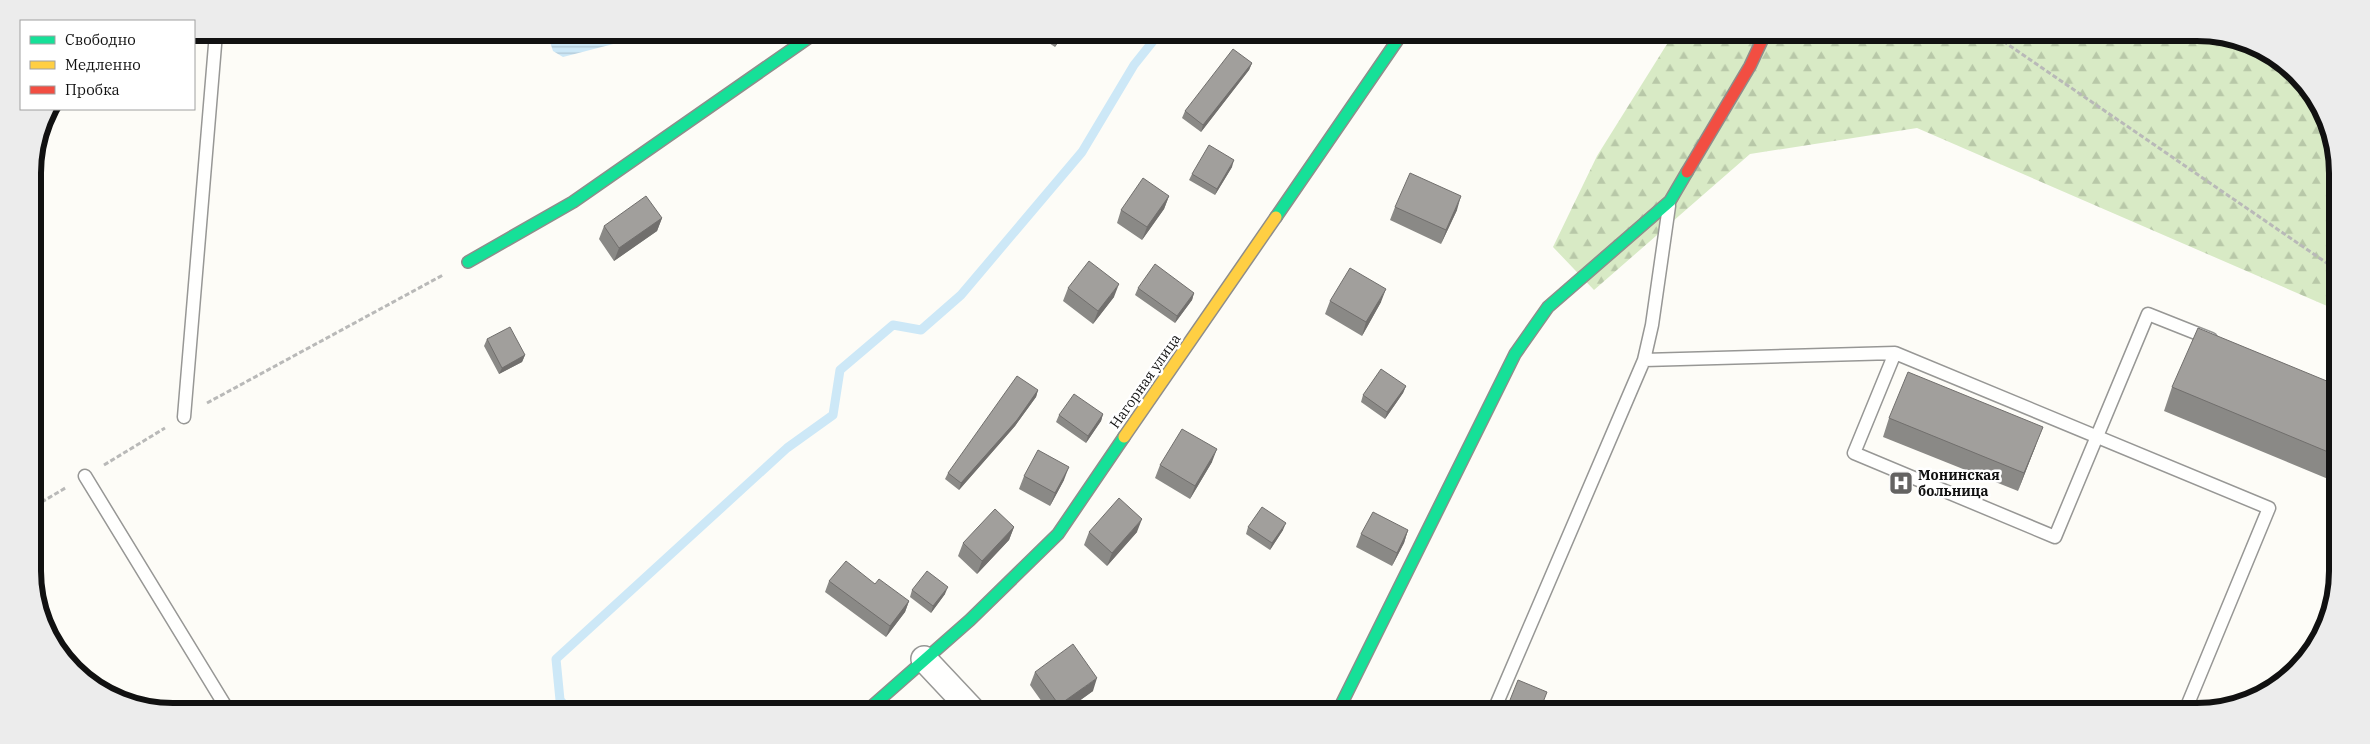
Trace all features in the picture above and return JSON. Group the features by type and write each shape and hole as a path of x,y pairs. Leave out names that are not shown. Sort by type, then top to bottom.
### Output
{"street":[{"path":"468,262 573,202 806,41"},
{"name":"Нагорная улица","path":"876,703 970,620 1058,534 1397,41"},
{"path":"1342,702 1515,354 1548,307 1670,201 1750,66 1762,41"},
{"path":"924,659 966,703"}],"lane":[{"path":"184,416 215,41"},
{"path":"1497,702 1644,360 1652,326 1670,201"},
{"path":"1895,353 1854,453 2055,538 2095,437 2148,314 2226,345"},
{"path":"1644,360 1895,353 2269,508 2190,702"},
{"path":"85,476 224,703"}],"path":[{"path":"2003,41 2329,265"},
{"path":"41,502 184,416 468,262"}],"green space":[{"path":"1669,41 2214,42 2247,51 2277,69 2301,93 2311,107 2322,131 2329,174 2329,307 1917,128 1750,154 1594,290 1553,247 1597,156"}],"water":[{"path":"550,41 625,41 563,57 553,51"}],"building":[{"path":"1233,49 1252,63 1203,125 1185,111"},
{"path":"1209,145 1234,160 1217,189 1192,174"},
{"path":"1410,173 1461,196 1446,230 1395,207"},
{"path":"1143,178 1169,196 1147,227 1121,210"},
{"path":"646,196 662,218 619,248 604,226"},
{"path":"1089,261 1119,284 1098,311 1068,288"},
{"path":"1155,264 1194,293 1177,316 1138,288"},
{"path":"1350,268 1386,289 1366,322 1330,301"},
{"path":"510,327 525,355 502,368 487,339"},
{"path":"2198,328 2329,382 2329,452 2172,387"},
{"path":"1381,369 1406,386 1387,412 1363,395"},
{"path":"1908,372 2043,427 2024,473 1889,418"},
{"path":"1017,376 1038,390 1017,420 961,483 948,473"},
{"path":"1074,394 1103,414 1088,436 1059,415"},
{"path":"1182,429 1217,449 1195,486 1160,465"},
{"path":"1038,450 1069,467 1055,493 1024,476"},
{"path":"1119,498 1142,519 1112,553 1089,532"},
{"path":"1262,507 1286,523 1272,543 1248,527"},
{"path":"995,509 1014,527 982,561 963,543"},
{"path":"1373,512 1408,530 1397,553 1361,534"},
{"path":"846,561 875,584 879,579 909,601 890,626 829,581"},
{"path":"927,571 948,587 933,606 912,590"},
{"path":"1073,644 1097,678 1062,703 1057,703 1035,672"},
{"path":"1518,680 1547,692 1543,702 1509,702"}],"waterway":[{"path":"562,703 560,700 556,659 787,448 833,415 840,370 893,325 921,330 961,295 1082,152 1134,65 1153,41"}],"traffic: fast":[{"path":"468,262 573,202 804,41"},
{"path":"1276,217 1397,41"},
{"path":"1342,702 1515,354 1548,307 1670,201 1687,172"},
{"path":"876,703 970,620 1058,534 1124,437"}],"traffic: slow":[{"path":"1124,437 1276,217"}],"traffic: jam":[{"path":"1687,172 1750,66 1762,41"}],"place":[{"name":"Монинская больница","path":"1901,483"}]}
